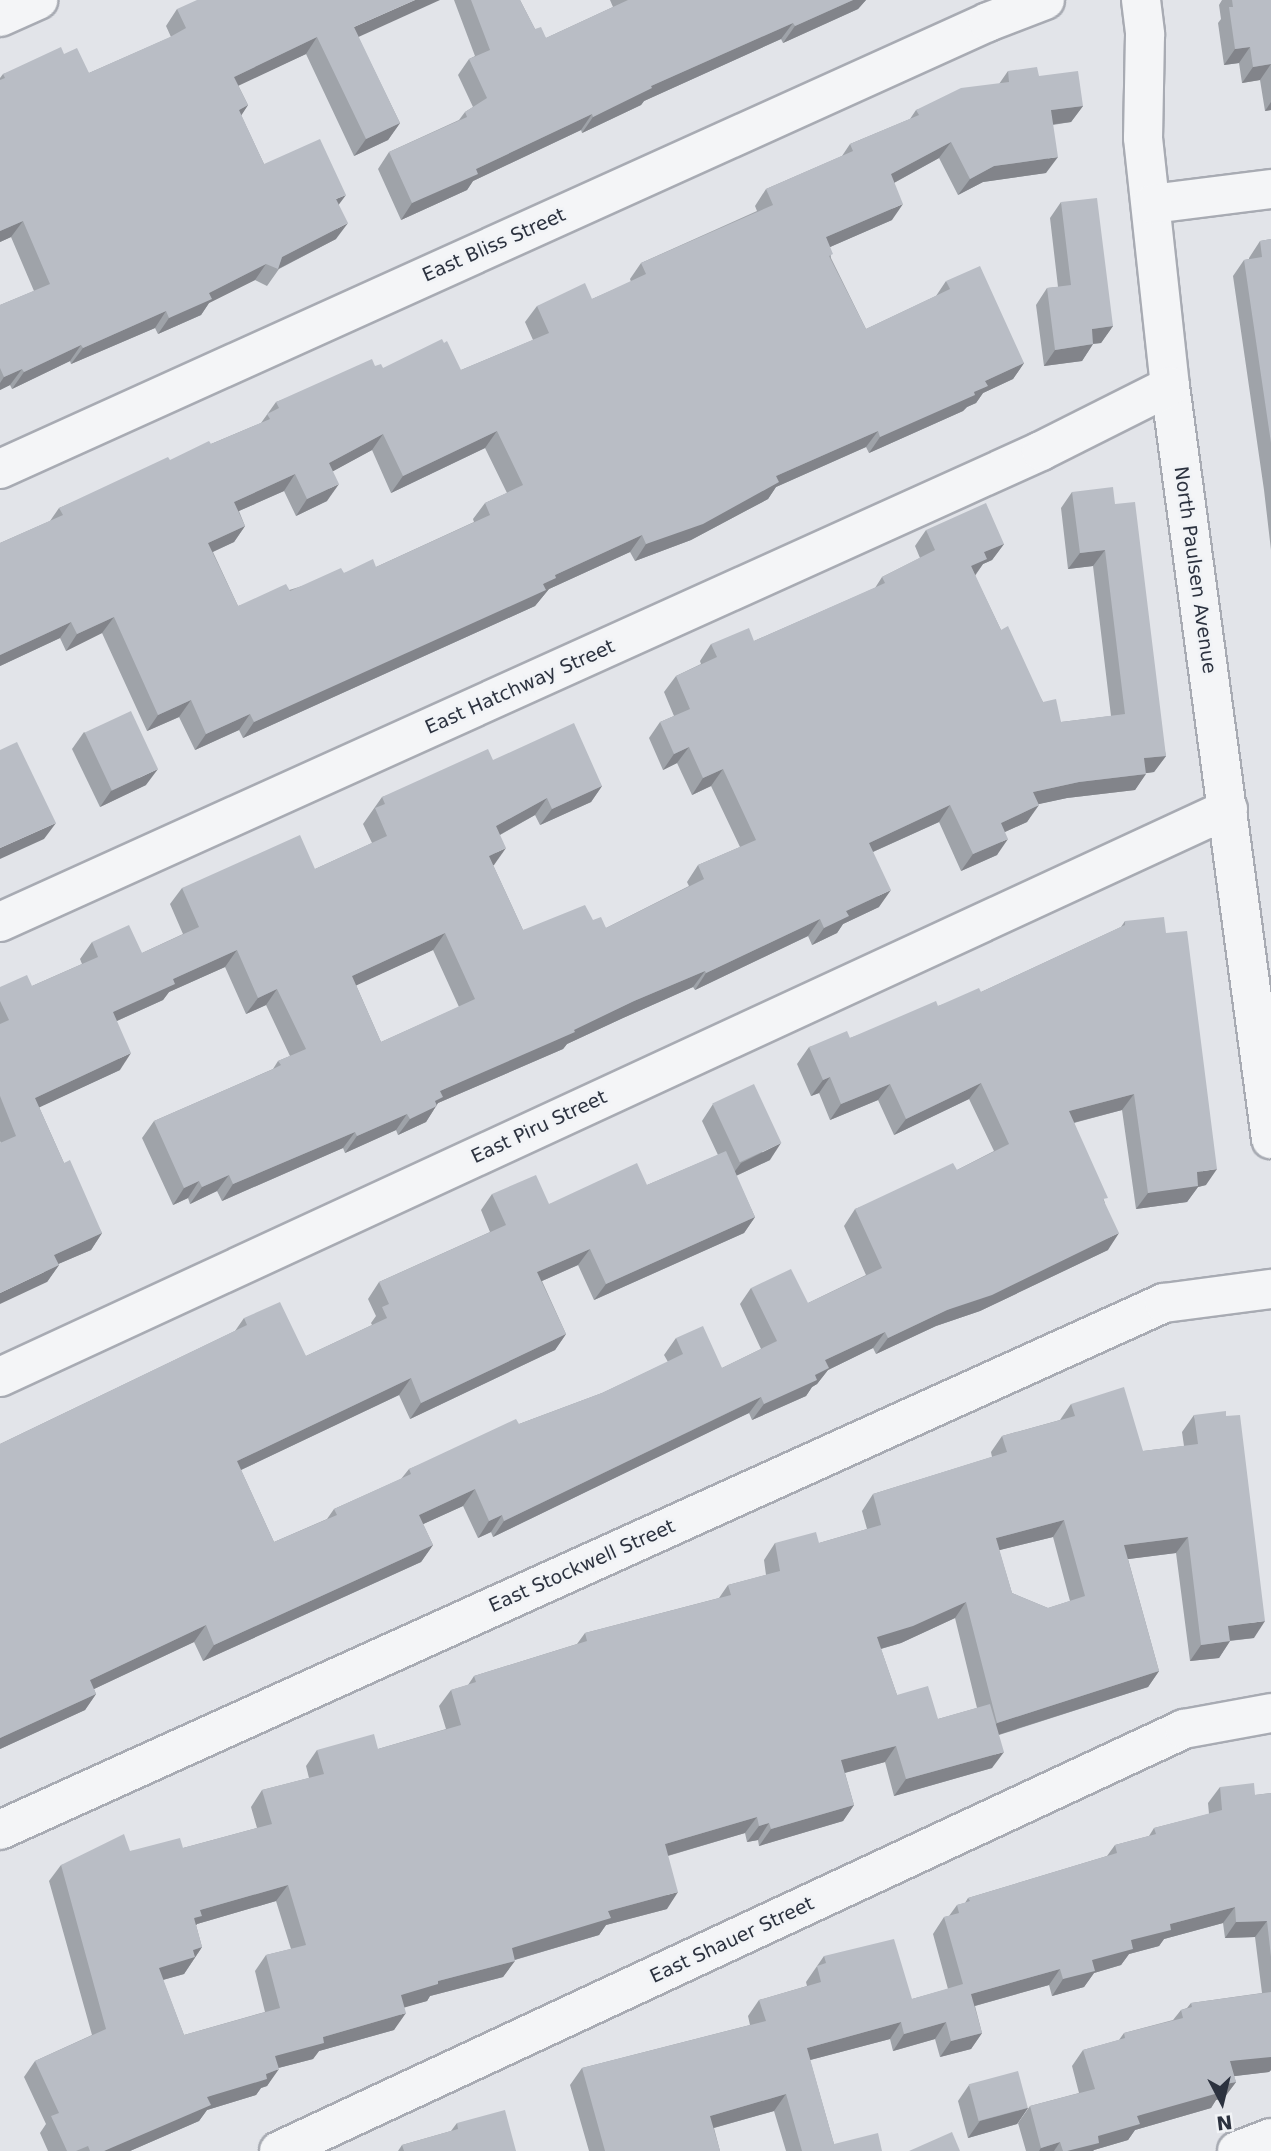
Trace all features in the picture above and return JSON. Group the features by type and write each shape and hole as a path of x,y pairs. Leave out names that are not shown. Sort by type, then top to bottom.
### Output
{"street":[{"path":"0,17 38,0"},
{"name":"East Bliss Street","path":"0,469 988,22 1045,0"},
{"name":"North Paulsen Avenue","path":"1141,0 1145,35 1143,138 1170,386 1271,1139"},
{"path":"1152,204 1271,189"},
{"name":"East Hatchway Street","path":"0,922 1041,452 1170,386"},
{"name":"East Piru Street","path":"0,1377 1228,809"},
{"name":"East Stockwell Street","path":"0,1830 1164,1303 1271,1289"},
{"name":"East Shauer Street","path":"279,2151 1184,1729 1271,1713"}],"building":[{"path":"197,0 415,0 354,27 400,123 366,139 317,37 234,77 248,105 239,110 264,164 320,139 346,195 336,199 348,223 282,257 278,269 266,264 209,293 212,299 169,318 166,311 83,348 81,345 24,372 22,369 4,377 0,368 0,305 50,284 23,221 0,231 0,80 5,78 3,74 61,47 64,54 77,48 89,73 186,28 177,9"},
{"path":"471,0 520,0 535,29 541,27 546,38 628,0 853,0 795,26 793,23 651,86 652,88 593,117 592,114 476,169 478,174 412,203 389,152 467,117 465,112 487,98 469,59 490,50"},
{"path":"1232,0 1271,0 1271,64 1253,67 1250,47 1235,49 1229,7 1233,7"},
{"path":"1037,67 1039,76 1078,71 1083,106 1051,110 1058,157 994,166 970,179 951,142 891,174 903,204 826,237 833,254 829,256 866,329 950,289 946,281 980,266 1024,363 985,381 988,386 974,392 975,395 880,437 878,431 776,476 779,482 703,524 646,544 642,535 555,575 556,578 543,584 546,590 254,722 250,714 206,734 191,700 158,715 114,617 77,634 71,622 0,655 0,543 63,515 59,508 168,457 170,460 209,441 211,444 270,419 267,414 279,408 276,402 372,359 375,366 381,364 383,368 442,339 444,343 447,341 461,370 549,333 537,306 585,283 592,299 646,274 641,263 773,205 766,189 853,151 850,144 919,115 916,110 961,88 1009,82 1008,71","holes":["497,431 523,485 485,503 490,515 376,567 373,559 344,573 341,568 290,591 286,584 238,606 208,543 245,526 234,502 295,474 307,499 339,484 329,463 383,434 403,476"]},
{"path":"1097,198 1113,326 1092,329 1093,344 1055,350 1047,288 1071,285 1061,202"},
{"path":"1271,239 1271,443 1244,260 1262,257 1260,241"},
{"path":"1113,487 1115,504 1135,502 1166,756 1144,758 1146,774 1079,782 1033,792 1039,805 1001,823 1008,839 973,854 950,805 869,843 891,890 846,911 849,916 824,928 820,919 706,973 705,971 634,1001 574,1030 575,1032 440,1091 443,1097 435,1101 437,1106 410,1119 407,1114 357,1136 355,1132 233,1184 229,1175 202,1187 199,1181 184,1188 154,1121 271,1070 281,1065 278,1061 306,1049 277,989 258,998 237,950 173,979 175,984 113,1012 131,1053 35,1098 64,1163 70,1160 102,1233 54,1255 59,1265 0,1293 0,1143 16,1136 0,1096 0,1024 9,1020 0,1001 0,987 27,975 32,986 98,957 92,942 129,925 142,953 199,927 182,888 300,835 315,869 387,836 375,808 385,804 382,797 488,749 493,760 574,723 602,786 552,809 547,798 496,826 506,848 489,856 523,930 585,905 593,920 601,917 606,928 704,879 698,865 756,840 723,769 703,778 689,747 674,754 660,722 690,709 676,676 717,657 711,644 749,628 754,641 885,583 882,577 935,550 926,530 986,503 1004,544 984,552 987,559 971,566 1001,630 1008,626 1043,702 1056,699 1061,722 1125,714 1105,550 1080,553 1072,492","holes":["445,933 475,999 381,1042 352,976"]},
{"path":"131,711 158,769 112,791 85,733"},
{"path":"17,742 56,823 0,848 0,750"},
{"path":"1164,917 1166,933 1187,931 1217,1169 1197,1172 1198,1186 1148,1193 1134,1094 1069,1111 1108,1198 1103,1199 1119,1233 992,1295 947,1310 888,1338 885,1332 825,1360 829,1368 815,1375 817,1380 764,1404 761,1397 504,1521 502,1515 489,1521 475,1489 419,1515 433,1545 214,1645 206,1625 90,1680 96,1694 0,1738 0,1444 247,1325 244,1318 280,1302 306,1356 387,1318 382,1307 389,1304 379,1282 506,1225 492,1194 536,1175 549,1204 637,1163 647,1185 726,1151 755,1217 606,1284 590,1249 537,1272 566,1334 421,1403 411,1378 237,1461 274,1542 337,1515 334,1509 411,1474 409,1469 516,1419 519,1424 602,1393 683,1354 676,1338 703,1326 722,1368 777,1341 751,1288 791,1269 808,1303 882,1268 855,1209 953,1163 957,1170 1009,1144 981,1083 906,1119 890,1084 841,1104 830,1077 823,1080 809,1047 847,1031 850,1038 936,1001 938,1006 979,988 981,992 1125,925 1125,921"},
{"path":"754,1084 781,1143 740,1162 712,1103"},
{"path":"1124,1387 1143,1451 1198,1444 1194,1415 1226,1411 1226,1416 1240,1415 1265,1621 1228,1626 1230,1641 1201,1645 1188,1537 1124,1545 1159,1671 997,1723 966,1602 913,1626 877,1637 897,1695 928,1686 938,1719 990,1704 1004,1752 906,1779 896,1746 841,1760 854,1805 771,1829 769,1823 759,1826 757,1817 665,1844 678,1892 608,1911 611,1918 512,1948 515,1961 438,1981 438,1984 401,1995 406,2013 323,2037 324,2043 275,2056 279,2069 266,2074 267,2079 207,2097 211,2105 104,2151 90,2151 88,2146 67,2151 51,2116 59,2113 35,2061 106,2029 61,1865 124,1834 130,1851 180,1838 183,1848 272,1824 262,1790 324,1774 317,1750 374,1734 378,1749 461,1725 451,1690 476,1682 474,1676 587,1641 585,1633 731,1595 728,1585 780,1571 775,1543 816,1532 819,1543 881,1525 873,1494 1007,1452 1002,1436 1075,1416 1071,1404","holes":["1064,1520 1085,1596 1048,1608 1012,1593 996,1538","288,1885 306,1945 266,1955 280,2008 184,2035 159,1968 195,1957 193,1950 202,1947 194,1918 202,1916 200,1910"]},
{"path":"1254,1783 1255,1795 1271,1793 1271,1957 1267,1921 1236,1922 1235,1907 1170,1924 1171,1930 1131,1940 1133,1949 1092,1960 1095,1971 1063,1979 1060,1969 971,1994 982,2033 951,2041 946,2022 904,2034 901,2022 807,2048 834,2144 878,2133 882,2151 802,2151 786,2094 710,2116 720,2151 605,2151 582,2068 766,2021 759,2000 821,1982 817,1966 826,1963 824,1956 894,1939 912,1999 963,1984 944,1917 959,1913 957,1905 970,1901 968,1898 1117,1853 1115,1845 1156,1834 1154,1828 1222,1810 1220,1787"},
{"path":"1271,1992 1271,2057 1230,2061 1236,2082 1221,2085 1222,2092 1137,2116 1140,2124 1098,2136 1099,2143 1067,2151 1063,2151 1060,2142 1041,2148 1030,2106 1095,2089 1083,2050 1125,2038 1124,2033 1183,2018 1181,2010 1192,2007 1191,2003"},
{"path":"1018,2071 1028,2108 979,2121 969,2084"},
{"path":"505,2110 516,2151 404,2151 402,2145 458,2129 457,2123"},
{"path":"952,2132 960,2151 909,2151"}]}
